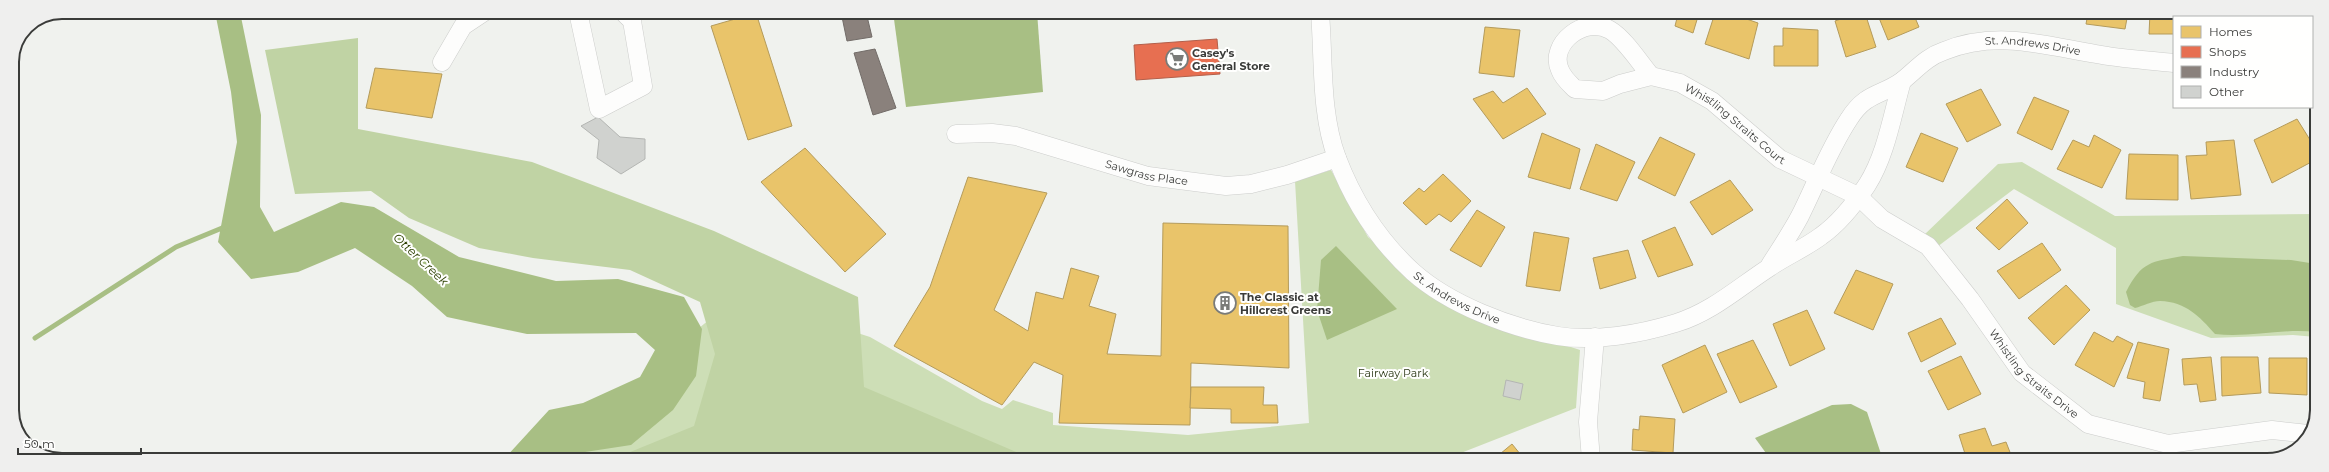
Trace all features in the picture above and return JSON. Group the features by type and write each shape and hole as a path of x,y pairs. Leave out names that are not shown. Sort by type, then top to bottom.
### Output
{"street":[{"path":"442,62 463,26 474,19"},
{"path":"580,19 599,109 643,86 632,21 630,19"},
{"name":"St. Andrews Drive","path":"1320,19 1327,110 1331,139 1337,158 1358,201 1383,240 1413,272 1442,293 1468,308 1510,323 1558,336 1595,337 1634,332 1676,323 1689,318 1734,294 1769,268 1822,236 1839,220 1867,185 1884,147 1902,81"},
{"path":"1588,26 1600,26 1611,30 1650,76 1620,84 1603,91 1575,89 1559,69 1559,56 1565,39 1576,29 1588,26"},
{"name":"St. Andrews Drive","path":"1769,268 1799,217 1849,118 1864,100 1902,81 1923,62 1943,51 1976,42 2010,39 2038,42 2096,54 2173,63"},
{"name":"Whistling Straits Court","path":"1650,76 1680,83 1694,90 1729,114 1780,159 1818,178"},
{"name":"Sawgrass Place","path":"956,134 992,133 1016,136 1148,176 1226,186 1251,184 1287,175 1337,158"},
{"name":"Whistling Straits Drive","path":"1818,178 1858,196 1882,219 1928,246 1970,299 2022,373 2088,424 2168,444 2272,430 2302,433"},
{"path":"1590,453 1588,422 1595,337"}],"green space":[{"path":"2022,162 2115,216 2310,214 2310,336 2293,335 2211,338 2116,304 2116,248 2014,189 1937,247 1924,235 1998,164"},
{"name":"Fairway Park","path":"1331,170 1368,237 1449,307 1580,350 1576,408 1461,453 537,453 543,445 610,419 675,348 739,295 870,337 982,401 1002,409 1013,400 1053,413 1053,425 1188,435 1309,423 1295,181"}],"shaded area":[{"path":"358,38 358,129 532,162 714,231 858,297 864,387 1018,453 628,453 694,426 715,354 700,302 630,270 533,258 479,248 409,218 371,191 295,194 265,50"}],"water":[{"name":"Otter Creek","path":"216,19 241,19 261,115 260,207 274,232 341,202 374,207 459,257 556,281 618,279 684,297 702,329 696,376 673,410 631,445 579,453 510,453 549,410 583,403 640,377 655,350 636,333 527,334 447,317 412,286 355,248 298,272 251,279 218,242 237,142 231,92"},
{"path":"894,19 1038,19 1043,92 906,107"},
{"path":"1336,246 1397,309 1327,340 1317,310 1321,260"},
{"path":"2183,256 2291,260 2310,263 2310,332 2291,331 2240,335 2215,334 2191,311 2177,304 2157,301 2135,308 2130,305 2126,292 2137,274 2148,265"},
{"path":"1851,404 1867,412 1881,453 1766,453 1755,438 1832,405"}],"building: Homes":[{"path":"735,19 758,19 792,126 748,140 711,26"},
{"path":"1677,19 1697,19 1693,33 1675,26"},
{"path":"1713,19 1747,19 1758,23 1749,59 1705,44"},
{"path":"1841,19 1867,19 1876,47 1846,57 1835,21"},
{"path":"1879,19 1916,19 1919,27 1888,40"},
{"path":"2087,19 2127,19 2125,29 2086,24"},
{"path":"2150,19 2173,19 2173,34 2149,34"},
{"path":"1485,27 1520,30 1514,77 1479,73"},
{"path":"1783,28 1818,30 1818,66 1774,66 1774,46 1783,46"},
{"path":"375,68 442,74 432,118 366,108"},
{"path":"1527,88 1546,114 1503,139 1473,99 1493,91 1503,103"},
{"path":"1981,89 2001,125 1967,142 1946,104"},
{"path":"2034,97 2069,111 2052,150 2017,133"},
{"path":"2297,119 2310,140 2310,163 2272,183 2254,140"},
{"path":"1542,133 1580,149 1570,189 1528,177"},
{"path":"1921,133 1958,148 1943,182 1906,167"},
{"path":"2094,135 2121,150 2102,188 2057,169 2073,140 2089,147"},
{"path":"1660,137 1695,154 1675,196 1638,178"},
{"path":"2234,140 2241,195 2191,199 2186,156 2207,155 2206,142"},
{"path":"1596,144 1635,162 1617,201 1580,189"},
{"path":"805,148 886,234 845,272 761,182"},
{"path":"2129,154 2178,155 2178,200 2126,199"},
{"path":"1443,174 1471,201 1451,222 1439,214 1426,225 1403,203 1419,188 1424,192"},
{"name":"The Classic at Hillcrest Greens","path":"968,177 1047,193 994,310 1028,331 1036,292 1063,299 1071,268 1099,276 1089,306 1116,314 1107,354 1161,356 1163,223 1288,226 1289,368 1191,363 1190,425 1059,423 1063,375 1034,362 1002,405 894,346 930,287"},
{"path":"1730,180 1753,210 1712,235 1690,202"},
{"path":"2007,199 2028,223 1999,250 1976,228"},
{"path":"1477,210 1505,227 1481,267 1450,250"},
{"path":"1675,227 1693,265 1658,277 1642,241"},
{"path":"1534,232 1569,238 1560,291 1526,286"},
{"path":"2042,243 2061,270 2019,299 1997,271"},
{"path":"1628,250 1636,278 1600,289 1593,258"},
{"path":"1856,270 1893,284 1873,330 1834,313"},
{"path":"2066,285 2090,310 2054,345 2028,318"},
{"path":"1807,310 1825,349 1790,366 1773,324"},
{"path":"1941,318 1956,344 1921,362 1908,333"},
{"path":"2094,332 2113,342 2117,336 2133,344 2114,387 2075,365"},
{"path":"1753,340 1777,387 1740,403 1717,354"},
{"path":"2138,342 2169,349 2160,401 2143,398 2145,382 2127,378"},
{"path":"1705,345 1727,392 1683,413 1662,365"},
{"path":"1961,356 1981,394 1948,410 1928,371"},
{"path":"2211,357 2216,400 2200,402 2197,384 2184,385 2182,359"},
{"path":"2221,357 2258,357 2261,393 2222,396"},
{"path":"2269,358 2307,358 2307,395 2269,393"},
{"path":"1191,387 1264,387 1263,405 1277,405 1278,423 1231,423 1231,409 1190,408"},
{"path":"1640,416 1675,419 1673,453 1632,450 1633,429 1639,430"},
{"path":"1985,428 1992,446 2006,442 2010,453 1965,453 1959,435"},
{"path":"1512,444 1519,453 1501,453"}],"building: Shops":[{"name":"Casey's General Store","path":"1217,39 1220,74 1136,80 1134,45"}],"building: Industry":[{"path":"842,19 868,19 872,37 847,41"},
{"path":"875,49 896,108 873,115 854,53"}],"building: Other":[{"path":"598,117 620,137 645,139 645,159 621,174 597,158 599,140 581,126"},
{"path":"1506,380 1523,384 1520,400 1503,396"}],"waterway":[{"path":"35,338 176,247 227,226"}],"place":[{"name":"Casey's General Store","path":"1177,59"},
{"name":"The Classic at Hillcrest Greens","path":"1225,303"}]}
